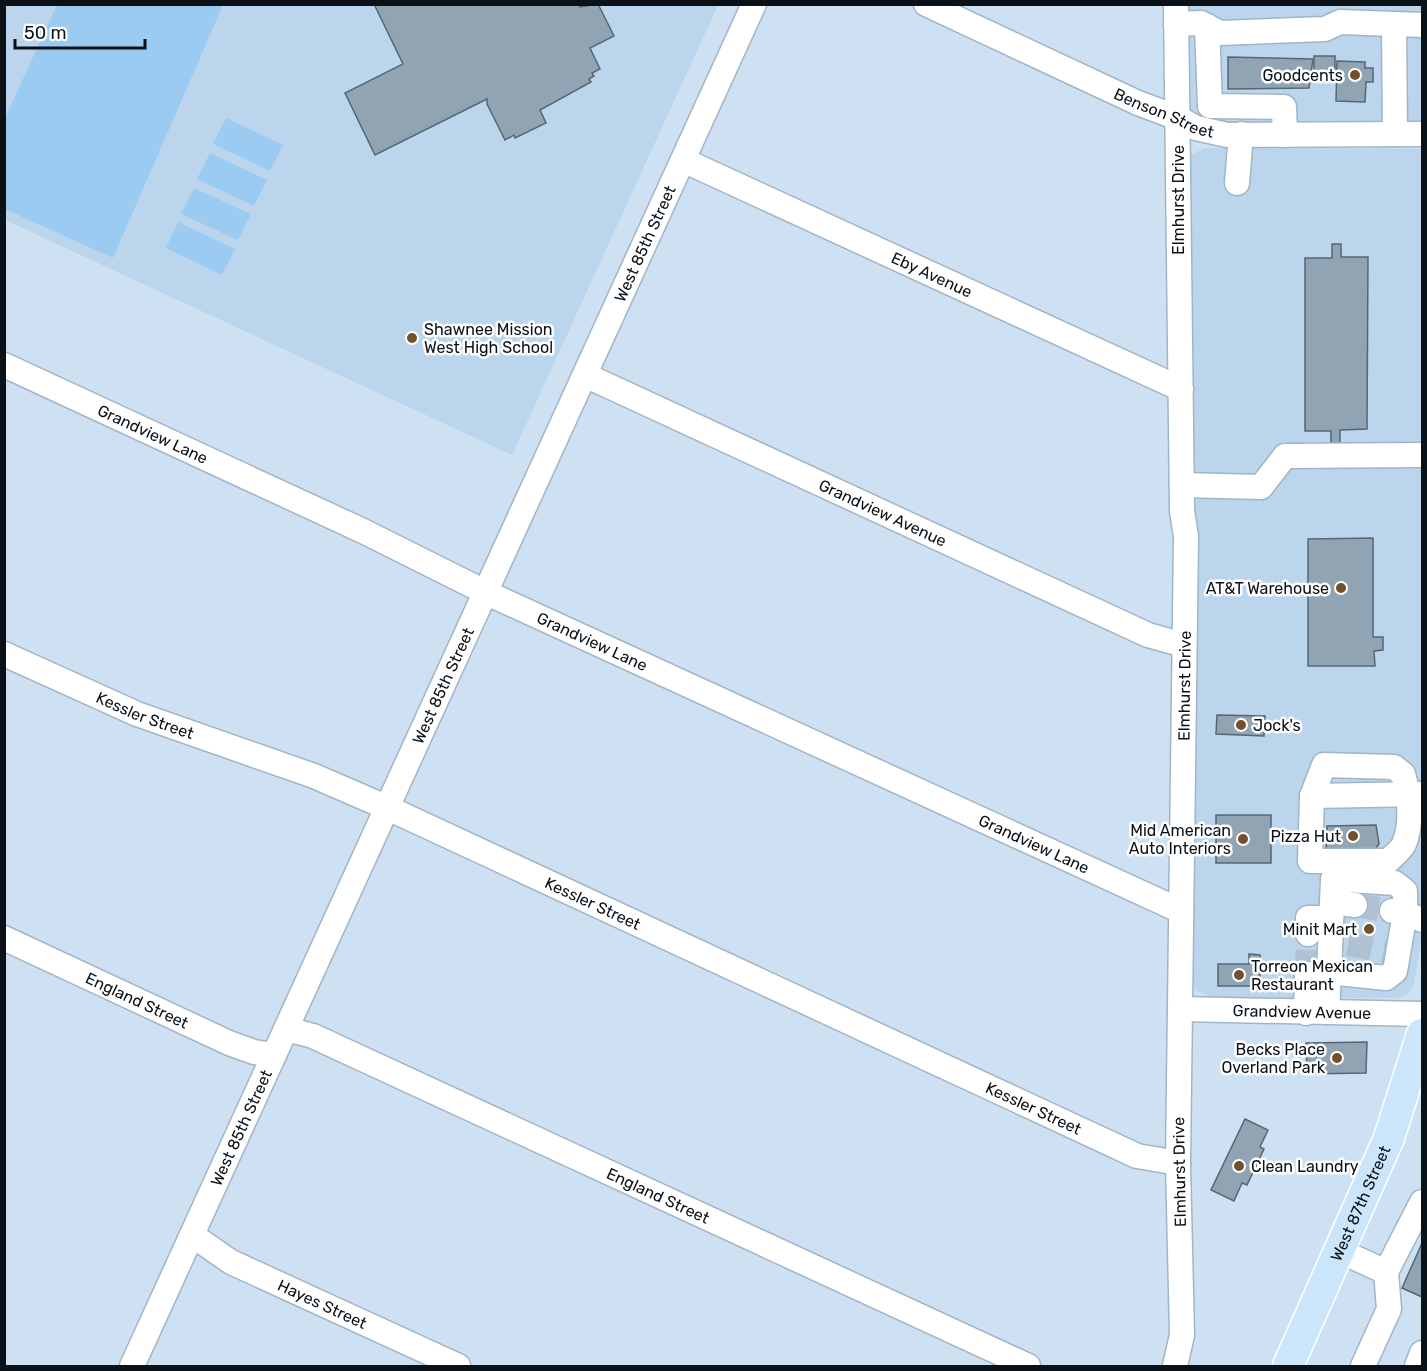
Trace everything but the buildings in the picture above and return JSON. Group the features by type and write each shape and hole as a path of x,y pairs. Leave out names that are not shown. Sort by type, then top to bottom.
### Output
{"main road":[{"name":"West 87th Street","path":"1288,1366 1389,1138 1420,1050"}],"street":[{"name":"West 85th Street","path":"132,1366 487,593 754,4"},
{"name":"Benson Street","path":"926,4 1096,85 1178,118 1196,128 1227,135 1422,134"},
{"path":"1176,14 1220,33 1325,29 1340,13 1394,24 1422,25"},
{"name":"Elmhurst Drive","path":"1175,1366 1182,1335 1178,1164 1186,536 1182,485 1176,14"},
{"path":"1394,24 1395,134"},
{"path":"1207,26 1210,106 1284,107 1286,135"},
{"path":"1237,183 1241,134"},
{"name":"Eby Avenue","path":"683,160 1181,389"},
{"name":"Grandview Lane","path":"4,365 363,531 487,593 1181,911"},
{"name":"Grandview Avenue","path":"585,375 1137,630 1184,645"},
{"path":"1182,485 1261,487 1285,456 1422,455"},
{"name":"Kessler Street","path":"4,654 137,714 314,776 388,808 1137,1156 1178,1164"},
{"path":"1415,794 1404,845 1388,861 1310,861 1312,796 1415,794"},
{"path":"1316,1012 1318,973 1334,924 1333,879 1395,884 1405,891 1406,915 1392,952 1395,971 1386,978 1318,973"},
{"name":"England Street","path":"4,939 229,1042 254,1052 274,1055"},
{"name":"Grandview Avenue","path":"1180,1009 1422,1014"},
{"name":"England Street","path":"286,1029 314,1036 1028,1366"},
{"path":"1363,1366 1389,1309 1386,1272 1422,1202"},
{"name":"Hayes Street","path":"192,1235 231,1262 458,1366"},
{"path":"1340,1251 1386,1272"},
{"path":"1417,1366 1422,1353"}],"shaded area":[{"name":"Shawnee Mission West High School","path":"5,5 718,5 512,455 5,220"},
{"path":"57,5 223,5 113,258 5,209 5,118"},
{"path":"1183,5 1422,5 1422,121 1202,123 1190,117"},
{"path":"226,118 283,145 270,171 213,144"},
{"path":"1204,148 1422,149 1422,939 1414,984 1408,993 1399,998 1212,998 1196,990 1194,984 1189,156"},
{"path":"210,153 267,180 254,206 197,179"},
{"path":"194,188 251,214 238,240 181,214"},
{"path":"178,222 235,249 222,275 166,248"}],"tunnel":[{"path":"1355,905 1392,911"},
{"path":"1307,974 1308,934"},
{"path":"1348,944 1385,951"}],"place":[{"name":"Goodcents","path":"1355,75"},
{"name":"Shawnee Mission West High School","path":"412,338"},
{"name":"AT&T Warehouse","path":"1341,588"},
{"name":"Jock's","path":"1241,725"},
{"name":"Pizza Hut","path":"1353,836"},
{"name":"Mid American Auto Interiors","path":"1243,839"},
{"name":"Minit Mart","path":"1369,929"},
{"name":"Torreon Mexican Restaurant","path":"1239,975"},
{"name":"Becks Place Overland Park","path":"1337,1058"},
{"name":"Clean Laundry","path":"1239,1166"}]}
